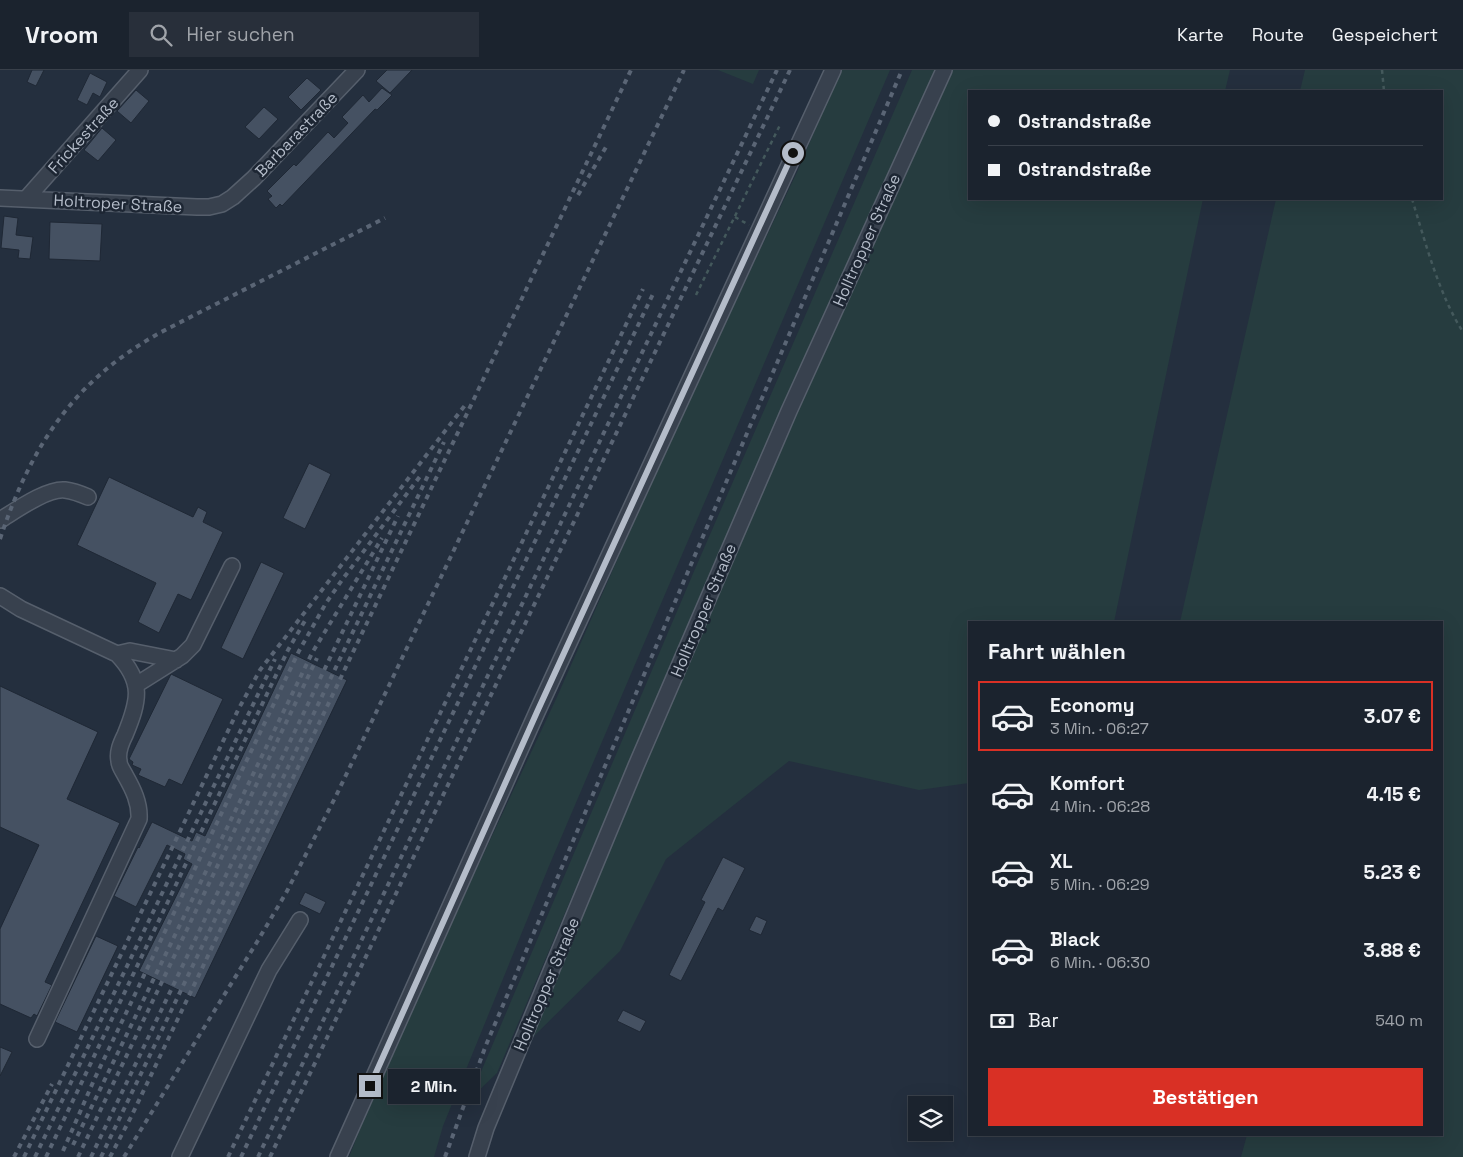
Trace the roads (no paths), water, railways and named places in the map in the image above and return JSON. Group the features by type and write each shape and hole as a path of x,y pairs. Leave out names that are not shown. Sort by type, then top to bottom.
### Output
{"street":[{"name":"Frickestraße","path":"26,199 140,70"},
{"name":"Barbarastraße","path":"233,196 254,178 357,70"},
{"path":"338,1157 537,712 832,70"},
{"name":"Holltropper Straße","path":"477,1157 486,1128 621,802 773,448 944,70"},
{"name":"Holtroper Straße","path":"0,198 209,207 222,204 233,196"},
{"path":"0,520 34,500 58,490 88,497"},
{"path":"136,685 176,660 198,638 232,566"},
{"path":"0,596 117,654 127,665 138,692 136,704 121,743 119,762 137,800 139,819 37,1039"},
{"path":"117,654 130,651 176,660"},
{"path":"180,1157 269,970 300,920"}],"railway":[{"path":"110,1157 131,1117 631,70"},
{"path":"124,1157 286,893 336,796 684,70"},
{"path":"258,1157 777,70"},
{"path":"270,1157 790,70"},
{"path":"445,1157 486,1045 902,70"},
{"path":"578,195 606,147"},
{"path":"0,539 27,472 43,443 61,416 83,391 107,369 135,348 167,329 385,218"},
{"path":"228,1157 643,289"},
{"path":"241,1157 653,294"},
{"path":"24,1157 238,710 260,670 466,404"},
{"path":"101,1157 444,442"},
{"path":"63,1151 94,1080 299,651 326,603 421,475"},
{"path":"91,1157 398,516"},
{"path":"73,1145 312,653 382,538"},
{"path":"46,1157 288,650 306,619"},
{"path":"78,1157 317,658"},
{"path":"35,1157 275,659"},
{"path":"14,1157 52,1084"}]}
